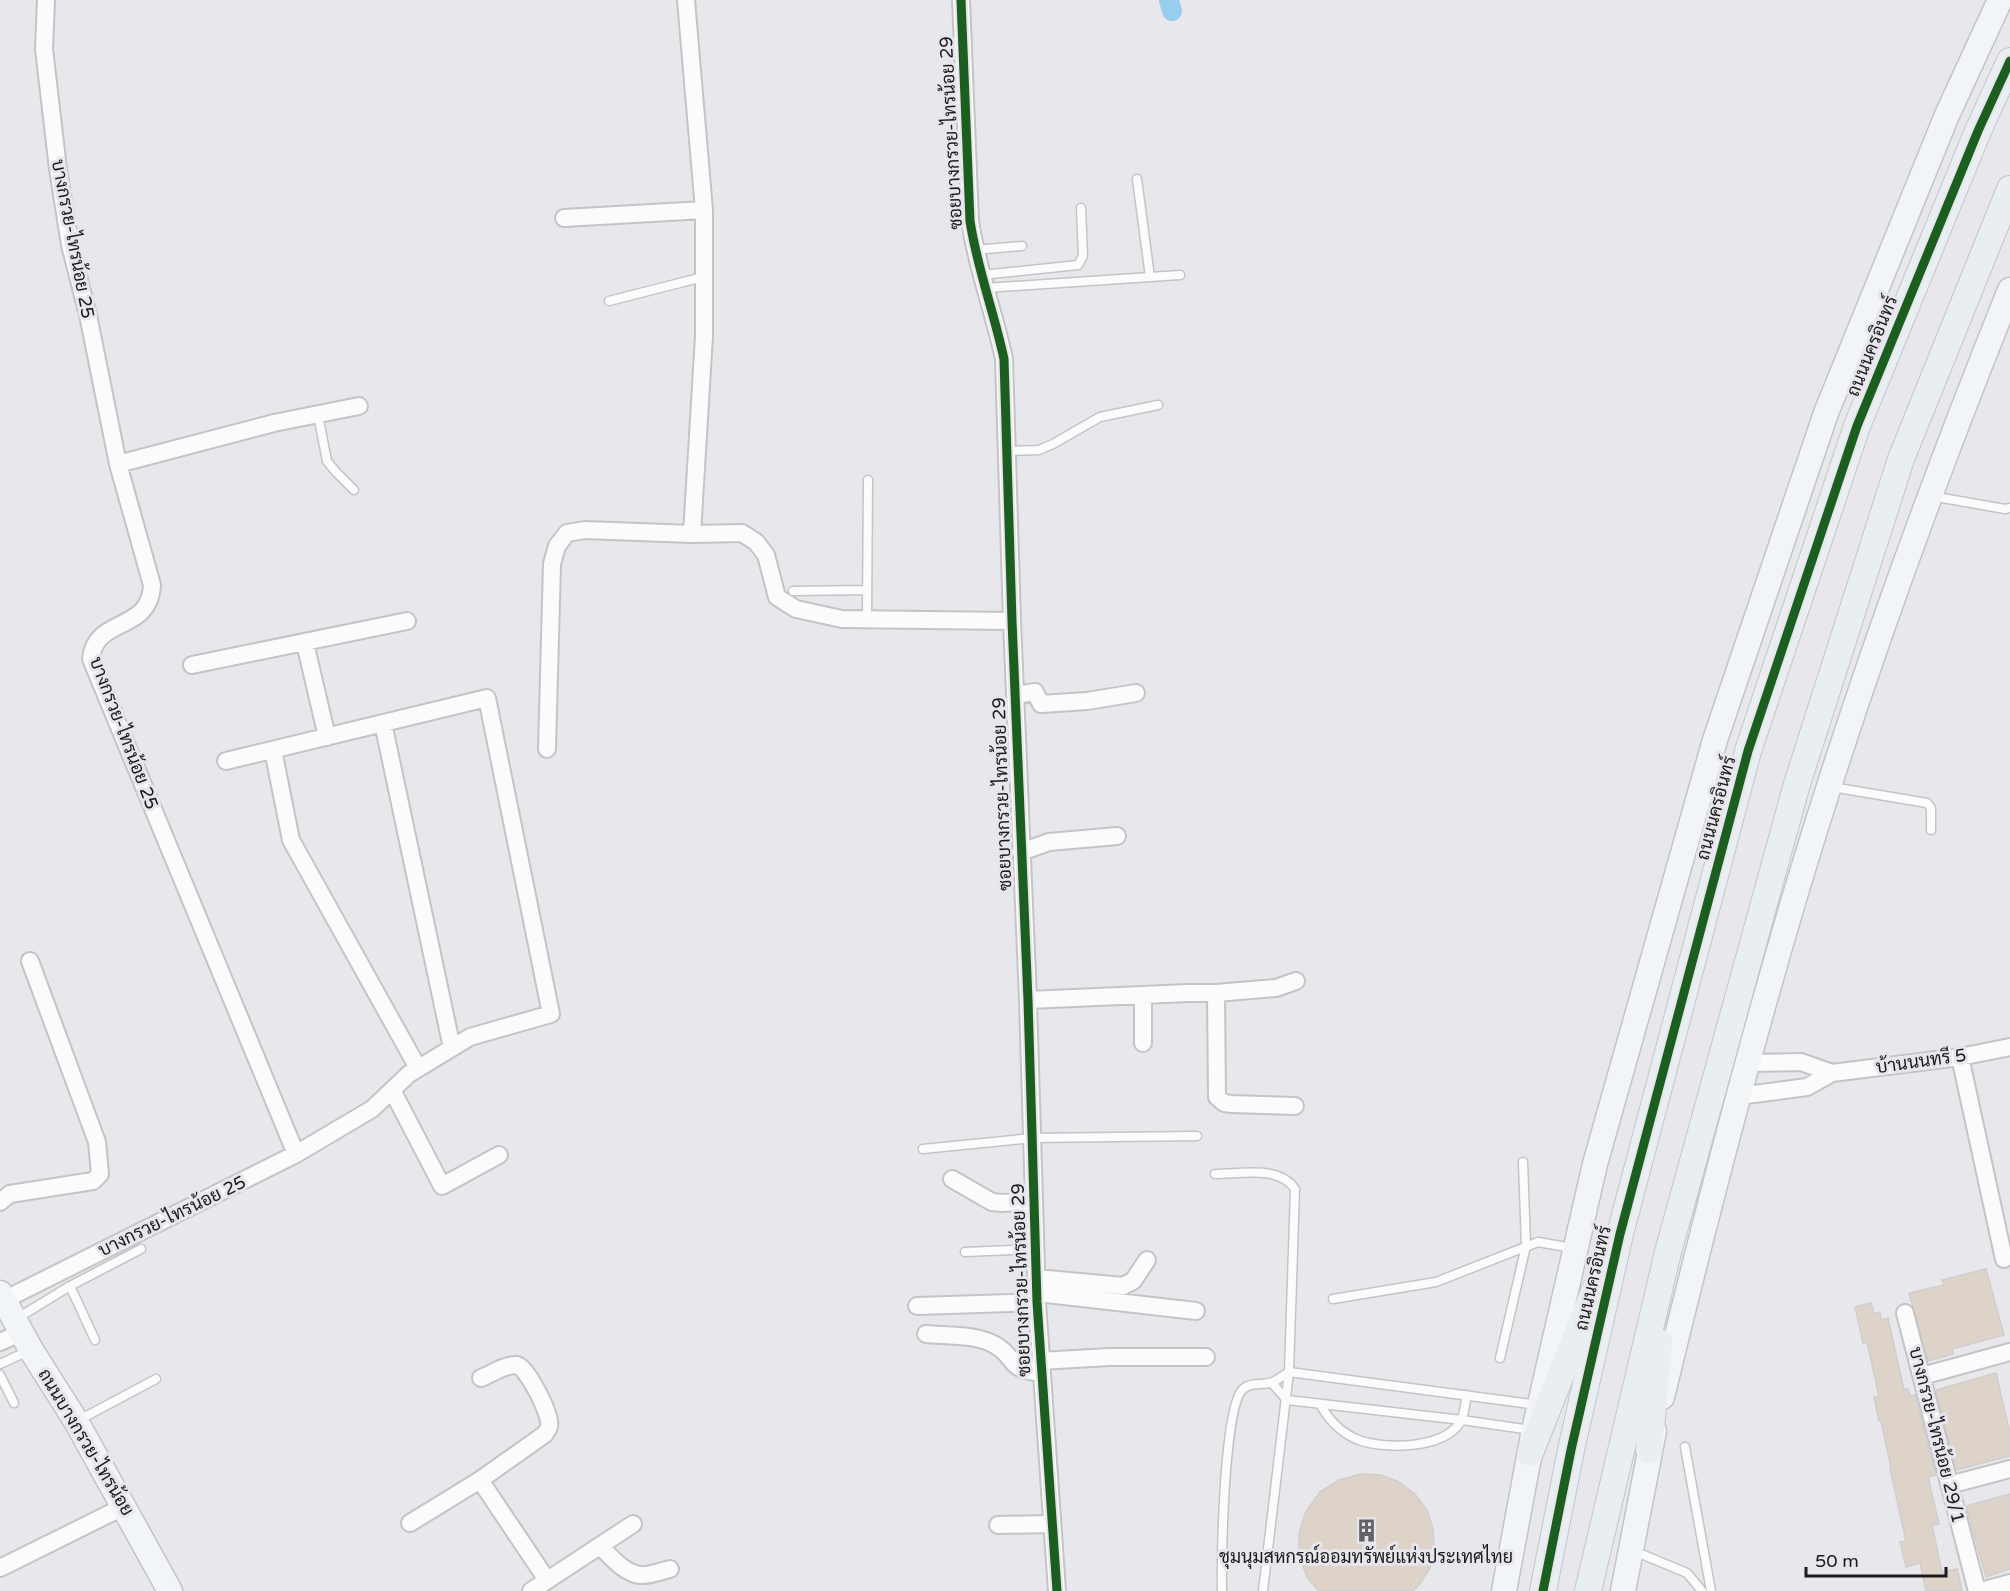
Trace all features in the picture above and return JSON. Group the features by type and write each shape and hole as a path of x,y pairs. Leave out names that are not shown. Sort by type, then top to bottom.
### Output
{"main road":[{"name":"ถนนนครอินทร์","path":"1504,1591 1532,1442 1595,1164 1715,740 1826,413 1947,115 2001,0"},
{"name":"ถนนนครอินทร์","path":"1543,1591 1620,1234 1748,751 1857,426 1978,131 2010,61"},
{"path":"1588,1591 1668,1252 1797,784 1900,459 2010,189"},
{"path":"1623,1591 1649,1450 1709,1209 1797,888 1884,624 1930,495 2004,320 2010,290"},
{"path":"1532,1442 1620,1234"},
{"path":"1649,1450 1668,1252"},
{"name":"ถนนบางกรวย-ไทรน้อย","path":"12,1323 76,1421 170,1591"}],"street":[{"name":"บางกรวย-ไทรน้อย 25","path":"12,1323 296,1154 91,659 92,647 100,636 143,613 152,598 152,585 118,464 88,315 70,245 58,169 44,49 46,0"},
{"path":"686,0 704,210 704,336 692,534"},
{"name":"ซอยบางกรวย-ไทรน้อย 29","path":"961,0 967,192 975,250 1004,359 1040,1367 1057,1591"},
{"path":"564,218 704,210"},
{"path":"118,464 274,423 359,406"},
{"path":"547,749 552,575 556,546 567,533 585,530 692,534 742,533 756,542 765,555 777,597 796,609 842,619 1012,621"},
{"path":"192,665 407,621"},
{"path":"305,643 327,737"},
{"path":"1015,695 1035,692 1041,704 1087,701 1136,693"},
{"path":"226,761 487,698 551,1014 470,1037 409,1074 372,1109 296,1154"},
{"path":"383,723 452,1048"},
{"path":"273,750 291,840 418,1068"},
{"path":"1021,852 1049,842 1117,836"},
{"path":"0,1202 10,1194 93,1181 100,1174 97,1142 30,961"},
{"path":"1028,1000 1216,993 1276,988 1296,981"},
{"path":"1216,993 1216,1096 1224,1103 1295,1106"},
{"path":"1143,996 1143,1044"},
{"name":"บ้านนนทรี 5","path":"1739,1096 1807,1087 1832,1072 1960,1057 2010,1047"},
{"path":"1960,1057 2004,1260"},
{"name":"บ้านนนทรี 5","path":"1748,1063 1801,1062 1832,1072"},
{"path":"392,1090 442,1186 499,1155"},
{"path":"952,1179 992,1202 1034,1201"},
{"path":"917,1306 1037,1291 1123,1286 1133,1281 1147,1260"},
{"path":"1037,1291 1196,1311"},
{"name":"บางกรวย-ไทรน้อย 29/1","path":"1905,1313 1979,1591"},
{"path":"926,1334 983,1340 996,1345 1016,1368 1025,1371 1109,1357 1206,1357"},
{"path":"1922,1376 2010,1352"},
{"path":"410,1523 480,1480 545,1434 550,1425 549,1415 523,1368 517,1365 509,1366 482,1378"},
{"path":"1950,1485 2010,1469"},
{"path":"480,1480 547,1580"},
{"path":"0,1568 125,1506"},
{"path":"531,1591 633,1524"},
{"path":"998,1525 1052,1524"},
{"path":"600,1546 628,1571 642,1575 670,1569"},
{"path":"1979,1591 2010,1583"}],"lane":[{"path":"1137,179 1150,277"},
{"path":"984,282 1078,265 1083,256 1081,208"},
{"path":"975,250 1022,246"},
{"path":"984,282 1180,275"},
{"path":"609,301 703,277"},
{"path":"1007,451 1039,450 1100,417 1158,405"},
{"path":"318,415 327,460 354,490"},
{"path":"867,619 868,480"},
{"path":"1930,495 2010,508"},
{"path":"793,591 867,590"},
{"path":"1829,787 1927,803 1931,808 1931,830"},
{"path":"923,1149 1032,1138 1197,1136"},
{"path":"1500,1358 1526,1246 1523,1162"},
{"path":"1215,1174 1272,1173 1290,1181 1295,1189 1287,1400 1263,1591"},
{"path":"1333,1299 1436,1282 1538,1242 1576,1249"},
{"path":"0,1365 12,1323 70,1286 141,1249"},
{"path":"965,1252 1036,1249"},
{"path":"70,1286 95,1340"},
{"path":"1222,1591 1223,1511 1236,1397 1243,1389 1252,1384 1272,1383 1289,1372 1540,1405"},
{"path":"0,1375 14,1403"},
{"path":"76,1421 156,1379"},
{"path":"1272,1383 1287,1400 1462,1420 1532,1442"},
{"path":"1320,1404 1330,1421 1357,1439 1379,1446 1409,1445 1439,1438 1450,1431 1462,1420 1467,1395"},
{"path":"1685,1447 1711,1591"},
{"path":"1631,1550 1687,1573 1702,1591"}],"building":[{"path":"1986,1269 2004,1335 1952,1349 1953,1354 1928,1361 1909,1293 1944,1285 1942,1280"},
{"path":"1871,1303 1874,1314 1880,1312 1881,1320 1888,1318 1904,1390 1908,1389 1910,1396 1915,1395 1936,1475 1928,1477 1939,1524 1932,1525 1942,1572 1957,1569 1962,1591 1926,1591 1920,1563 1906,1567 1900,1542 1906,1541 1874,1397 1879,1396 1867,1342 1863,1343 1855,1307"},
{"path":"1996,1373 2010,1433 2010,1456 1956,1470 1936,1390"},
{"name":"ชุมนุมสหกรณ์ออมทรัพย์แห่งประเทศไทย","path":"1361,1474 1381,1475 1399,1482 1415,1494 1427,1510 1433,1529 1434,1548 1430,1568 1413,1591 1319,1591 1307,1577 1299,1556 1299,1533 1306,1511 1320,1492 1339,1480"},
{"path":"2010,1494 2010,1569 1986,1577 1966,1506"}],"waterway":[{"path":"1169,0 1172,11"}],"cycle path":[{"path":"961,0 970,221 1004,359 1037,1302 1057,1591"},
{"path":"1543,1591 1571,1450 1620,1234 1748,751 1857,426 1978,131 2010,61"}],"place":[{"name":"ชุมนุมสหกรณ์ออมทรัพย์แห่งประเทศไทย","path":"1366,1531"}]}
